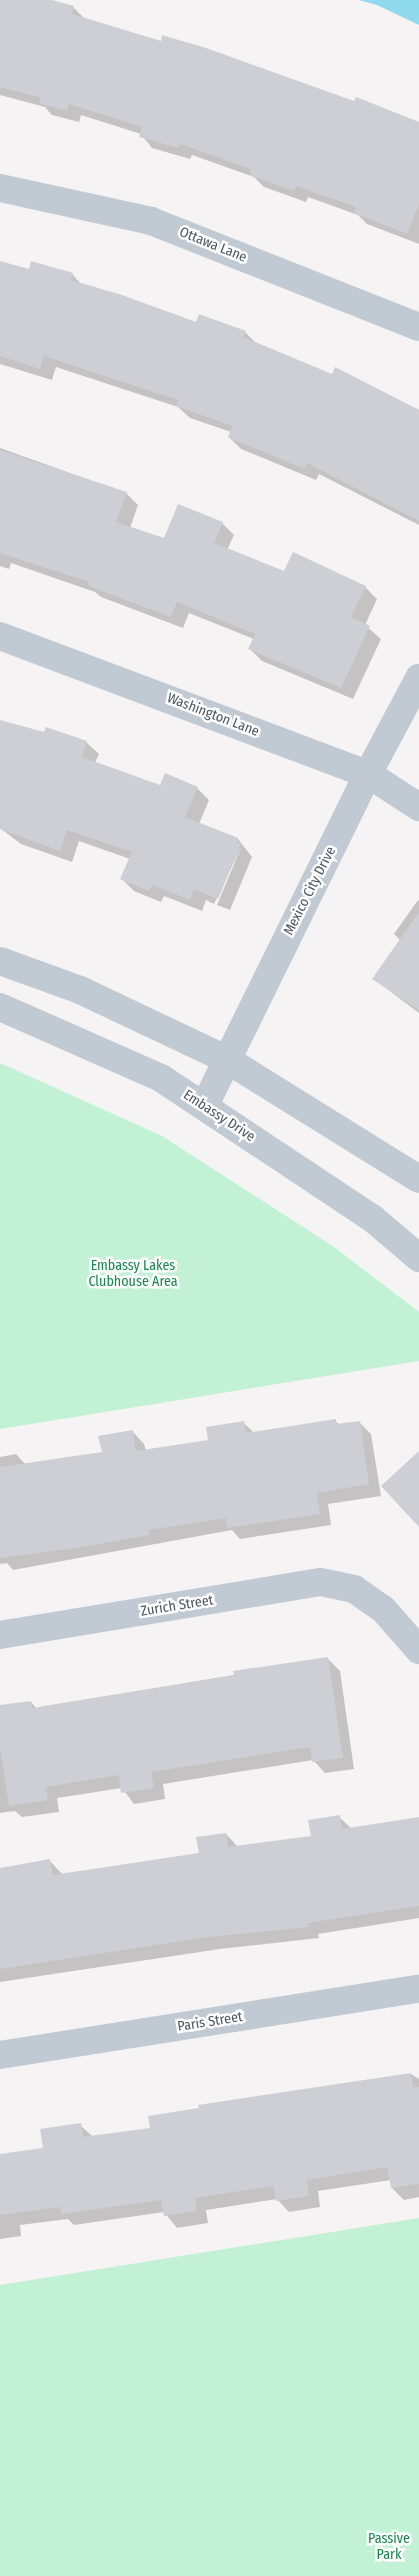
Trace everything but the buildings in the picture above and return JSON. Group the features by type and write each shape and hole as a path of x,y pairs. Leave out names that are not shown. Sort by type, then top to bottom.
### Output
{"street":[{"name":"Ottawa Lane","path":"0,188 151,221 419,327"},
{"name":"Washington Lane","path":"0,636 368,774 419,807"},
{"name":"Mexico City Drive","path":"205,1105 368,774 419,678"},
{"path":"0,961 80,990 226,1059 419,1179"},
{"name":"Embassy Drive","path":"0,1006 161,1078 205,1105 372,1218 419,1258"},
{"name":"Zurich Street","path":"0,1634 321,1582 354,1589 383,1609 419,1650"},
{"name":"Paris Street","path":"0,2055 419,1989"}],"green space":[{"name":"Embassy Lakes Clubhouse Area","path":"0,1063 162,1136 334,1247 419,1312 419,1361 0,1429"},
{"name":"Passive Park","path":"419,2218 419,2576 0,2576 0,2285"}],"water":[{"path":"359,0 419,0 419,25 377,5"}]}
